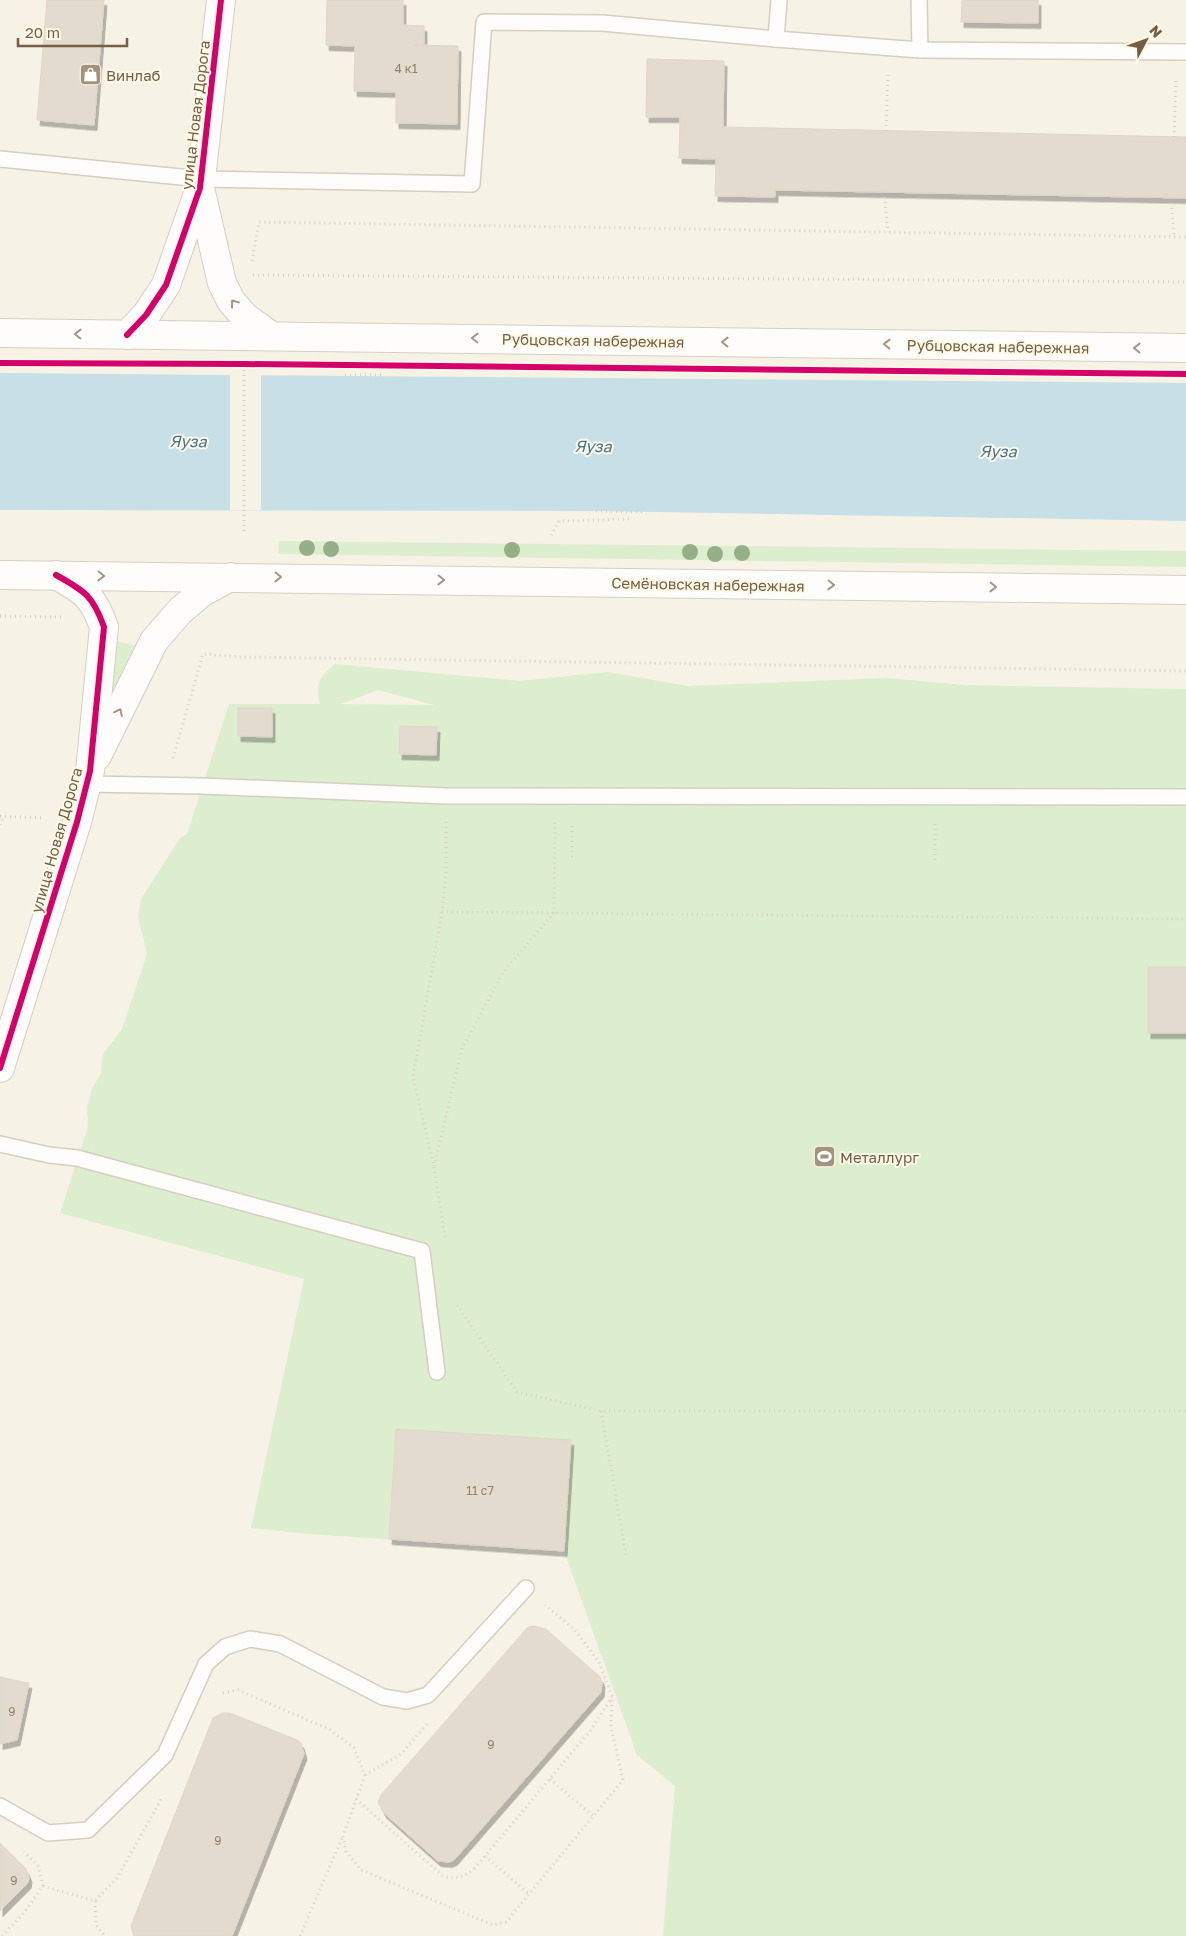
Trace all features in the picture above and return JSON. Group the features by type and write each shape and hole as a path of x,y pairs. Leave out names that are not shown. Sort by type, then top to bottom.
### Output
{"main road":[{"name":"улица Новая Дорога","path":"127,335 146,315 166,285 201,184 221,0"},
{"name":"улица Новая Дорога","path":"201,184 222,283 231,301 245,317 270,335"},
{"name":"Рубцовская набережная","path":"0,333 1186,348"},
{"name":"Семёновская набережная","path":"0,575 1186,590"},
{"name":"улица Новая Дорога","path":"0,1068 76,822 88,777 104,627 97,608 88,595 76,586 56,576"},
{"name":"улица Новая Дорога","path":"88,777 154,640 180,611 201,594 230,577"}],"lane":[{"path":"776,39 779,0"},
{"path":"919,0 920,50"},
{"path":"0,159 201,184 472,184 484,22 602,23 920,50 1182,52"},
{"path":"88,777 165,785 446,796 1186,797"},
{"path":"0,1144 49,1155 77,1158 422,1251 436,1372"},
{"path":"0,1806 48,1832 88,1830 165,1756 206,1664 225,1647 250,1639 280,1644 383,1697 407,1701 428,1695 526,1588"}],"path":[{"path":"886,131 888,47"},
{"path":"1174,137 1182,52"},
{"path":"884,192 888,232"},
{"path":"1171,198 1174,237"},
{"path":"251,266 259,222 1186,237"},
{"path":"249,275 1186,282"},
{"path":"244,374 244,531"},
{"path":"345,375 384,376"},
{"path":"596,511 644,512"},
{"path":"551,535 559,521 632,519"},
{"path":"0,616 69,617"},
{"path":"165,785 203,654 241,657 1186,671"},
{"path":"446,796 446,872 442,912 413,1077 434,1166 446,1244"},
{"path":"434,1166 462,1050 503,972 554,913 556,796"},
{"path":"572,796 572,856"},
{"path":"935,797 935,860"},
{"path":"0,825 2,816 44,818"},
{"path":"442,912 1186,919"},
{"path":"456,1303 518,1392 601,1411 1186,1410"},
{"path":"601,1411 626,1555"},
{"path":"343,1836 346,1852 361,1870 492,1925 506,1922 623,1780 611,1728 612,1696 599,1662 574,1629 526,1588"},
{"path":"217,1693 238,1690 329,1729 354,1748 365,1775 343,1836 300,1936"},
{"path":"356,1799 444,1877 455,1879 465,1876 485,1856 590,1731 612,1696"},
{"path":"550,1779 594,1816"},
{"path":"105,1936 96,1925 96,1901 117,1878 167,1789"},
{"path":"19,1848 38,1866 43,1886"},
{"path":"485,1856 529,1894"},
{"path":"43,1886 96,1901"},
{"path":"2,1936 22,1914 43,1886"}],"green space":[{"path":"279,541 1186,551 1186,567 278,554"},
{"path":"112,640 140,647 103,725"},
{"path":"335,664 520,681 607,672 688,686 887,678 964,685 1186,689 1186,1936 663,1936 675,1786 637,1755 564,1551 308,1534 251,1528 304,1279 60,1213 88,1127 87,1107 92,1089 101,1073 103,1054 122,1029 147,954 138,917 141,899 180,838 187,834 229,704 320,704 318,686 322,677","holes":["378,690 434,705 341,704"]}],"water":[{"name":"Яуза","path":"0,373 1186,383 1186,521 596,511 0,510"}],"pier":[{"path":"230,374 261,374 261,510 230,510"}],"building":[{"path":"47,0 104,0 94,125 37,120"},
{"path":"327,0 403,0 403,25 424,26 424,45 415,45 458,46 457,124 396,123 396,92 354,91 355,46 326,45"},
{"path":"962,0 1038,0 1038,23 961,22"},
{"path":"647,59 724,61 723,127 1186,137 1186,198 775,190 775,197 715,196 716,159 679,158 680,117 646,117"},
{"path":"238,708 272,708 272,737 238,736"},
{"path":"400,726 437,727 436,755 399,754"},
{"path":"1148,967 1186,967 1186,1033 1148,1033"},
{"path":"396,1429 571,1440 564,1551 389,1539"},
{"path":"534,1626 546,1629 600,1677 602,1682 601,1692 454,1860 449,1862 438,1861 384,1813 378,1802 381,1795 528,1627"},
{"path":"0,1677 29,1683 17,1740 0,1744"},
{"path":"223,1713 230,1713 297,1740 301,1743 304,1754 232,1936 134,1936 131,1926 213,1718"},
{"path":"0,1843 26,1869 29,1877 28,1883 0,1911"}],"cycle path":[{"path":"127,335 146,315 166,285 200,188 221,0"},
{"path":"0,363 1186,374"},
{"path":"0,1068 77,822 90,771 104,627 96,608 87,595 56,575"}],"place":[{"name":"Винлаб","path":"90,75"},
{"name":"Металлург","path":"824,1157"}]}
